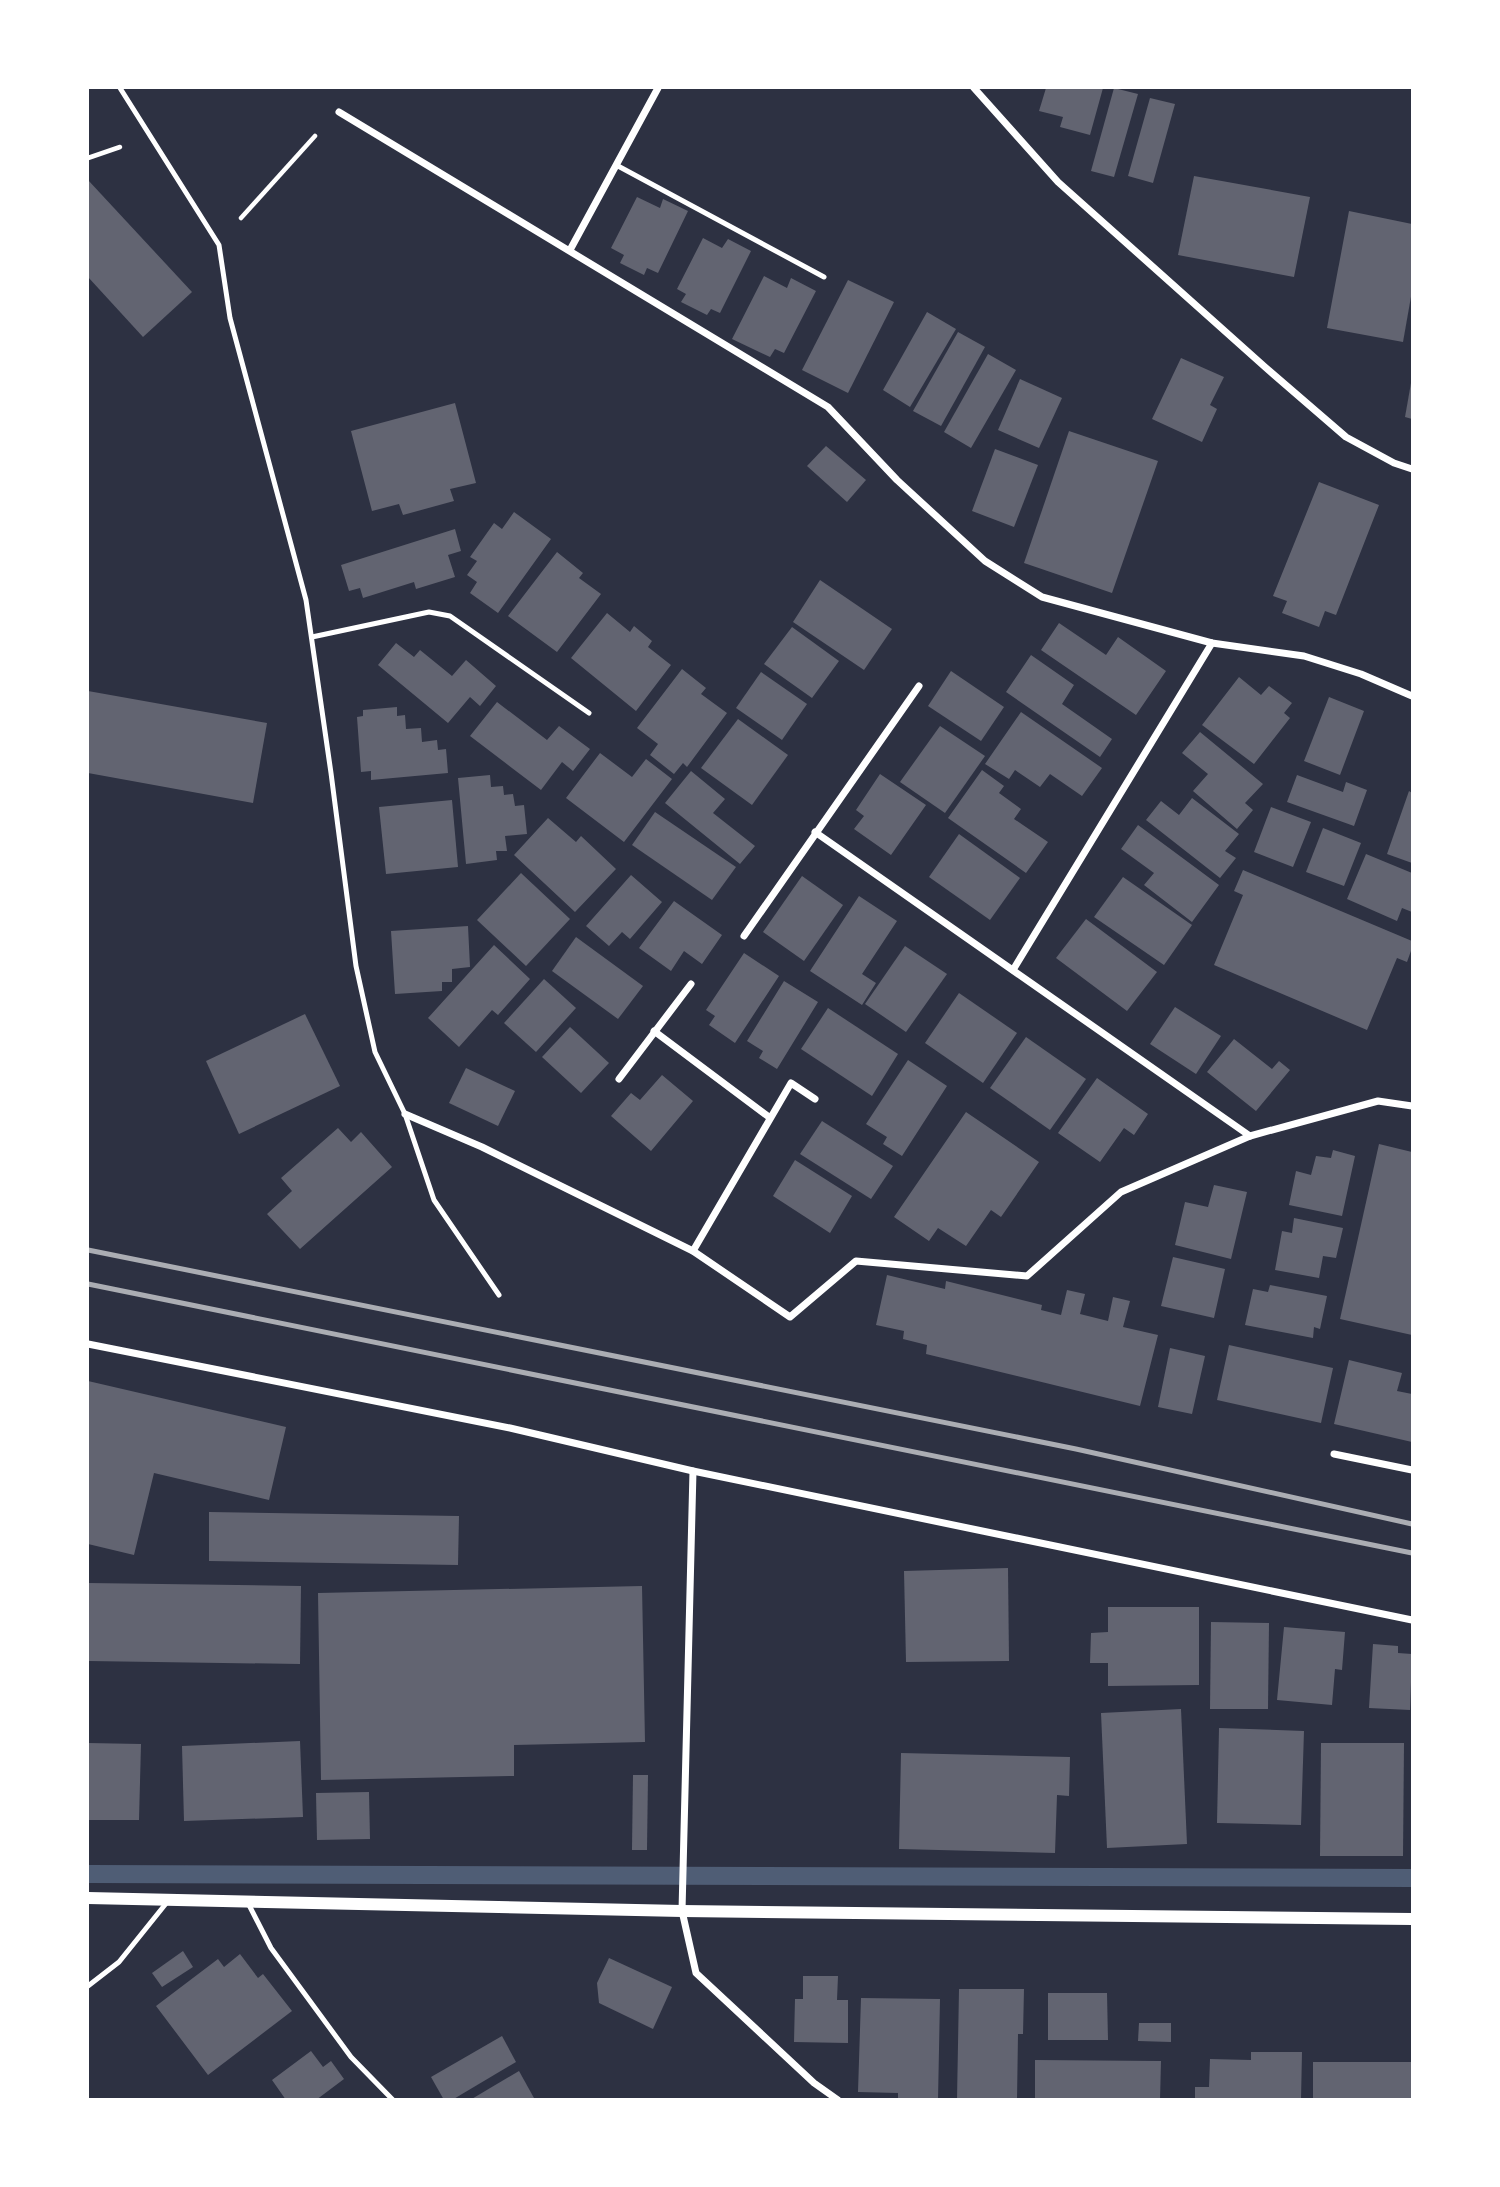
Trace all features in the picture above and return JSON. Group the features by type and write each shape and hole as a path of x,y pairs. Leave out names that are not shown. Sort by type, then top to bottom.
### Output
{"street":[{"path":"570,250 658,88"},
{"path":"974,88 1058,182 1265,367 1346,437 1394,463 1412,469"},
{"path":"339,112 828,407 897,480 985,561 1042,597 1212,643 1304,656 1361,674 1412,696"},
{"path":"1013,970 1212,643"},
{"path":"744,936 919,686"},
{"path":"815,832 1251,1136"},
{"path":"619,1079 691,984"},
{"path":"654,1031 769,1117"},
{"path":"693,1251 791,1083 815,1100"},
{"path":"405,1114 482,1147 693,1251 790,1317 856,1261 1027,1276 1121,1192 1251,1136 1378,1101 1412,1106"},
{"path":"88,1344 510,1428 693,1471 1412,1620"},
{"path":"1335,1454 1412,1470"},
{"path":"693,1471 682,1911 696,1973 814,2083 838,2099"},
{"path":"88,1898 682,1911 1412,1919"}],"lane":[{"path":"120,88 219,245 230,318 306,600 356,966 375,1052 405,1114 434,1200 499,1295"},
{"path":"618,166 824,277"},
{"path":"312,637 429,612 450,616 589,713"},
{"path":"88,1986 119,1962 170,1899"},
{"path":"247,1901 271,1948 342,2046 393,2099"}],"path":[{"path":"219,245 299,152 339,112"}],"building":[{"path":"1046,88 1103,88 1090,135 1060,127 1063,117 1039,111"},
{"path":"1114,88 1138,94 1114,177 1091,171"},
{"path":"1150,98 1175,104 1153,183 1128,176"},
{"path":"1194,176 1310,197 1294,277 1178,255"},
{"path":"88,180 192,292 143,337 88,277"},
{"path":"637,197 660,208 663,199 688,211 658,273 647,268 644,275 620,263 624,255 611,248"},
{"path":"1349,211 1412,224 1412,291 1403,342 1327,328"},
{"path":"703,238 722,248 728,239 751,251 720,313 711,309 707,315 681,302 686,294 677,289"},
{"path":"764,276 787,288 791,278 816,291 784,353 775,349 770,357 732,339"},
{"path":"848,280 894,302 848,393 802,370"},
{"path":"927,312 956,329 910,407 883,390"},
{"path":"958,332 985,347 941,426 913,411"},
{"path":"988,354 1016,370 971,448 944,432"},
{"path":"1181,358 1224,377 1210,405 1217,409 1202,442 1152,419"},
{"path":"1020,379 1062,398 1039,448 998,430"},
{"path":"1412,383 1412,419 1405,417"},
{"path":"455,403 476,483 450,489 454,501 403,515 399,504 372,511 351,431"},
{"path":"1069,431 1158,461 1112,593 1024,563"},
{"path":"826,446 866,480 847,502 807,466"},
{"path":"995,449 1038,465 1014,527 972,511"},
{"path":"1319,482 1379,505 1336,615 1325,611 1319,627 1282,613 1287,601 1273,596"},
{"path":"514,512 551,539 498,613 470,593 477,582 467,575 477,561 470,557 494,523 502,529"},
{"path":"455,529 461,551 448,555 455,577 416,589 414,582 363,598 360,588 349,591 341,565"},
{"path":"557,552 583,573 579,578 601,594 557,652 508,616"},
{"path":"820,580 892,629 864,670 793,622"},
{"path":"607,613 630,632 634,626 652,641 648,647 671,665 636,711 571,658"},
{"path":"1059,623 1106,655 1118,637 1166,671 1136,715 1041,650"},
{"path":"792,627 839,661 812,698 764,664"},
{"path":"396,643 414,657 420,650 452,676 466,660 496,686 480,706 470,697 448,723 378,665"},
{"path":"1031,655 1074,685 1062,704 1112,739 1100,757 1006,692"},
{"path":"682,669 706,688 701,694 727,713 687,767 683,763 674,774 650,755 658,744 637,728"},
{"path":"951,671 1004,707 981,741 928,706"},
{"path":"761,672 807,704 782,740 736,708"},
{"path":"1239,677 1261,695 1269,686 1292,703 1284,713 1290,718 1254,764 1202,725"},
{"path":"88,691 267,723 253,803 88,773"},
{"path":"1329,697 1364,711 1340,775 1304,761"},
{"path":"497,702 547,740 559,726 590,749 573,771 562,762 541,790 470,736"},
{"path":"397,707 397,716 405,715 406,729 421,728 422,742 437,740 438,750 446,749 448,773 371,780 371,771 361,772 357,717 363,716 363,710"},
{"path":"1021,712 1102,768 1082,796 1050,774 1040,787 1015,770 1009,779 985,764"},
{"path":"738,719 788,755 752,805 701,768"},
{"path":"940,726 985,756 945,813 900,782"},
{"path":"1200,732 1263,784 1245,803 1253,810 1237,829 1193,791 1208,774 1182,753"},
{"path":"600,753 632,777 646,759 672,779 624,842 566,798"},
{"path":"982,770 1004,786 999,793 1021,809 1014,819 1048,842 1026,873 948,818"},
{"path":"691,771 725,799 713,813 755,846 740,864 665,803"},
{"path":"880,774 926,805 891,855 854,829 864,816 856,810"},
{"path":"490,775 491,787 503,786 504,795 513,794 515,806 524,805 527,834 505,836 507,851 496,851 497,860 466,864 458,778"},
{"path":"1297,775 1343,792 1346,782 1367,790 1354,826 1287,802"},
{"path":"1409,791 1412,793 1412,863 1387,854"},
{"path":"1192,798 1239,834 1225,851 1236,858 1220,878 1146,820 1161,801 1179,815"},
{"path":"452,800 458,867 386,874 379,807"},
{"path":"1271,807 1311,822 1293,867 1254,852"},
{"path":"655,812 736,867 712,900 632,845"},
{"path":"548,818 576,842 581,836 616,869 575,912 514,855"},
{"path":"1138,825 1219,885 1192,922 1144,885 1154,873 1121,849"},
{"path":"1323,828 1361,843 1344,886 1306,872"},
{"path":"959,834 1020,878 990,920 929,877"},
{"path":"1366,854 1412,873 1412,912 1402,908 1397,921 1347,899"},
{"path":"1243,870 1412,941 1407,962 1397,958 1367,1030 1214,965 1243,895 1234,891"},
{"path":"521,873 570,919 526,966 477,920"},
{"path":"631,875 662,902 630,939 622,932 609,946 586,926"},
{"path":"802,876 843,905 804,961 763,932"},
{"path":"1123,877 1192,925 1164,965 1094,917"},
{"path":"859,896 897,921 862,974 876,983 862,1005 810,971"},
{"path":"674,901 722,935 702,964 684,951 671,971 639,948"},
{"path":"1086,919 1157,972 1127,1011 1056,958"},
{"path":"468,926 470,967 452,969 452,982 442,982 442,991 395,994 391,931"},
{"path":"576,937 643,986 618,1019 552,971"},
{"path":"494,945 530,979 498,1015 492,1010 459,1047 428,1018"},
{"path":"905,946 947,974 906,1032 865,1004"},
{"path":"744,953 779,976 735,1043 709,1025 715,1016 706,1010"},
{"path":"544,979 576,1008 536,1052 504,1023"},
{"path":"784,981 818,1002 777,1069 759,1058 763,1051 747,1041"},
{"path":"959,993 1017,1033 983,1083 925,1043"},
{"path":"1175,1007 1221,1036 1196,1074 1150,1044"},
{"path":"828,1008 898,1054 872,1096 801,1049"},
{"path":"305,1014 340,1086 239,1134 206,1061"},
{"path":"570,1027 609,1063 581,1093 542,1057"},
{"path":"1026,1037 1086,1079 1050,1130 990,1088"},
{"path":"1234,1039 1272,1069 1279,1061 1290,1070 1256,1111 1207,1072"},
{"path":"908,1060 947,1086 902,1156 883,1144 887,1137 866,1124"},
{"path":"466,1068 515,1091 498,1126 449,1103"},
{"path":"662,1075 693,1101 651,1151 611,1116 631,1093 640,1100"},
{"path":"1097,1078 1148,1114 1134,1135 1124,1128 1100,1162 1058,1133"},
{"path":"966,1112 1039,1162 1001,1217 991,1210 966,1246 938,1228 929,1241 894,1217"},
{"path":"822,1121 893,1166 871,1199 800,1154"},
{"path":"338,1128 351,1142 361,1132 392,1167 300,1249 267,1214 292,1191 281,1178"},
{"path":"1379,1144 1412,1152 1412,1335 1340,1319"},
{"path":"1333,1150 1355,1156 1342,1216 1289,1205 1296,1171 1311,1175 1316,1156 1331,1158"},
{"path":"795,1160 852,1196 830,1233 773,1196"},
{"path":"1214,1185 1247,1192 1231,1259 1175,1245 1185,1202 1208,1207"},
{"path":"1294,1218 1343,1228 1336,1258 1323,1256 1319,1278 1275,1270 1282,1231 1292,1233"},
{"path":"1173,1257 1225,1269 1214,1318 1161,1306"},
{"path":"887,1275 945,1289 946,1281 1042,1305 1041,1310 1061,1315 1067,1290 1085,1294 1080,1314 1108,1321 1113,1297 1130,1301 1123,1327 1158,1335 1140,1406 926,1354 927,1345 903,1339 904,1331 876,1325"},
{"path":"1270,1285 1327,1296 1320,1329 1314,1327 1313,1338 1245,1325 1253,1289 1268,1292"},
{"path":"1229,1345 1333,1368 1321,1423 1217,1400"},
{"path":"1170,1348 1205,1356 1192,1414 1158,1407"},
{"path":"1349,1360 1402,1373 1397,1391 1412,1394 1412,1442 1334,1424"},
{"path":"88,1381 286,1427 269,1500 154,1473 134,1555 88,1544"},
{"path":"209,1512 459,1516 458,1565 209,1561"},
{"path":"1008,1568 1009,1661 906,1662 904,1571"},
{"path":"88,1583 301,1586 300,1664 88,1661"},
{"path":"642,1586 645,1742 514,1745 514,1776 321,1780 318,1593"},
{"path":"1108,1607 1199,1607 1199,1685 1108,1686 1108,1663 1090,1663 1091,1633 1108,1632"},
{"path":"1211,1622 1269,1623 1268,1709 1210,1709"},
{"path":"1284,1627 1345,1632 1342,1670 1335,1669 1332,1705 1277,1700"},
{"path":"1373,1644 1398,1646 1398,1653 1412,1654 1410,1710 1369,1708"},
{"path":"1181,1709 1187,1844 1107,1848 1101,1713"},
{"path":"1219,1728 1304,1731 1301,1825 1217,1823"},
{"path":"300,1741 303,1817 184,1821 182,1746"},
{"path":"88,1743 141,1744 139,1820 88,1820"},
{"path":"1321,1743 1404,1743 1403,1856 1320,1856"},
{"path":"901,1753 1070,1757 1069,1796 1057,1795 1055,1853 899,1849"},
{"path":"633,1775 648,1775 647,1850 632,1850"},
{"path":"369,1792 370,1839 317,1840 316,1793"},
{"path":"183,1951 193,1967 162,1987 152,1973"},
{"path":"240,1954 258,1978 263,1974 292,2011 208,2075 156,2006 218,1959 224,1967"},
{"path":"609,1958 672,1987 653,2029 599,2003 597,1983"},
{"path":"803,1976 838,1976 837,2000 848,2000 848,2043 794,2042 795,1999 803,1999"},
{"path":"959,1989 1024,1989 1023,2034 1018,2034 1017,2100 957,2100"},
{"path":"1048,1993 1107,1993 1108,2040 1048,2040"},
{"path":"861,1998 940,1999 938,2100 898,2100 898,2093 858,2092"},
{"path":"1139,2023 1171,2023 1171,2042 1138,2041"},
{"path":"502,2036 516,2062 452,2100 444,2100 431,2077"},
{"path":"311,2051 323,2067 331,2061 344,2079 316,2100 286,2100 272,2080"},
{"path":"1251,2052 1302,2052 1301,2100 1195,2100 1195,2087 1209,2087 1210,2059 1251,2060"},
{"path":"1035,2060 1161,2061 1160,2100 1035,2100"},
{"path":"1313,2062 1412,2062 1412,2100 1313,2100"},
{"path":"519,2071 534,2098 532,2100 470,2100"}],"waterway":[{"path":"88,1874 1412,1878"}],"railway":[{"path":"88,1250 1076,1449 1412,1524"},
{"path":"88,1284 1412,1553"}]}
